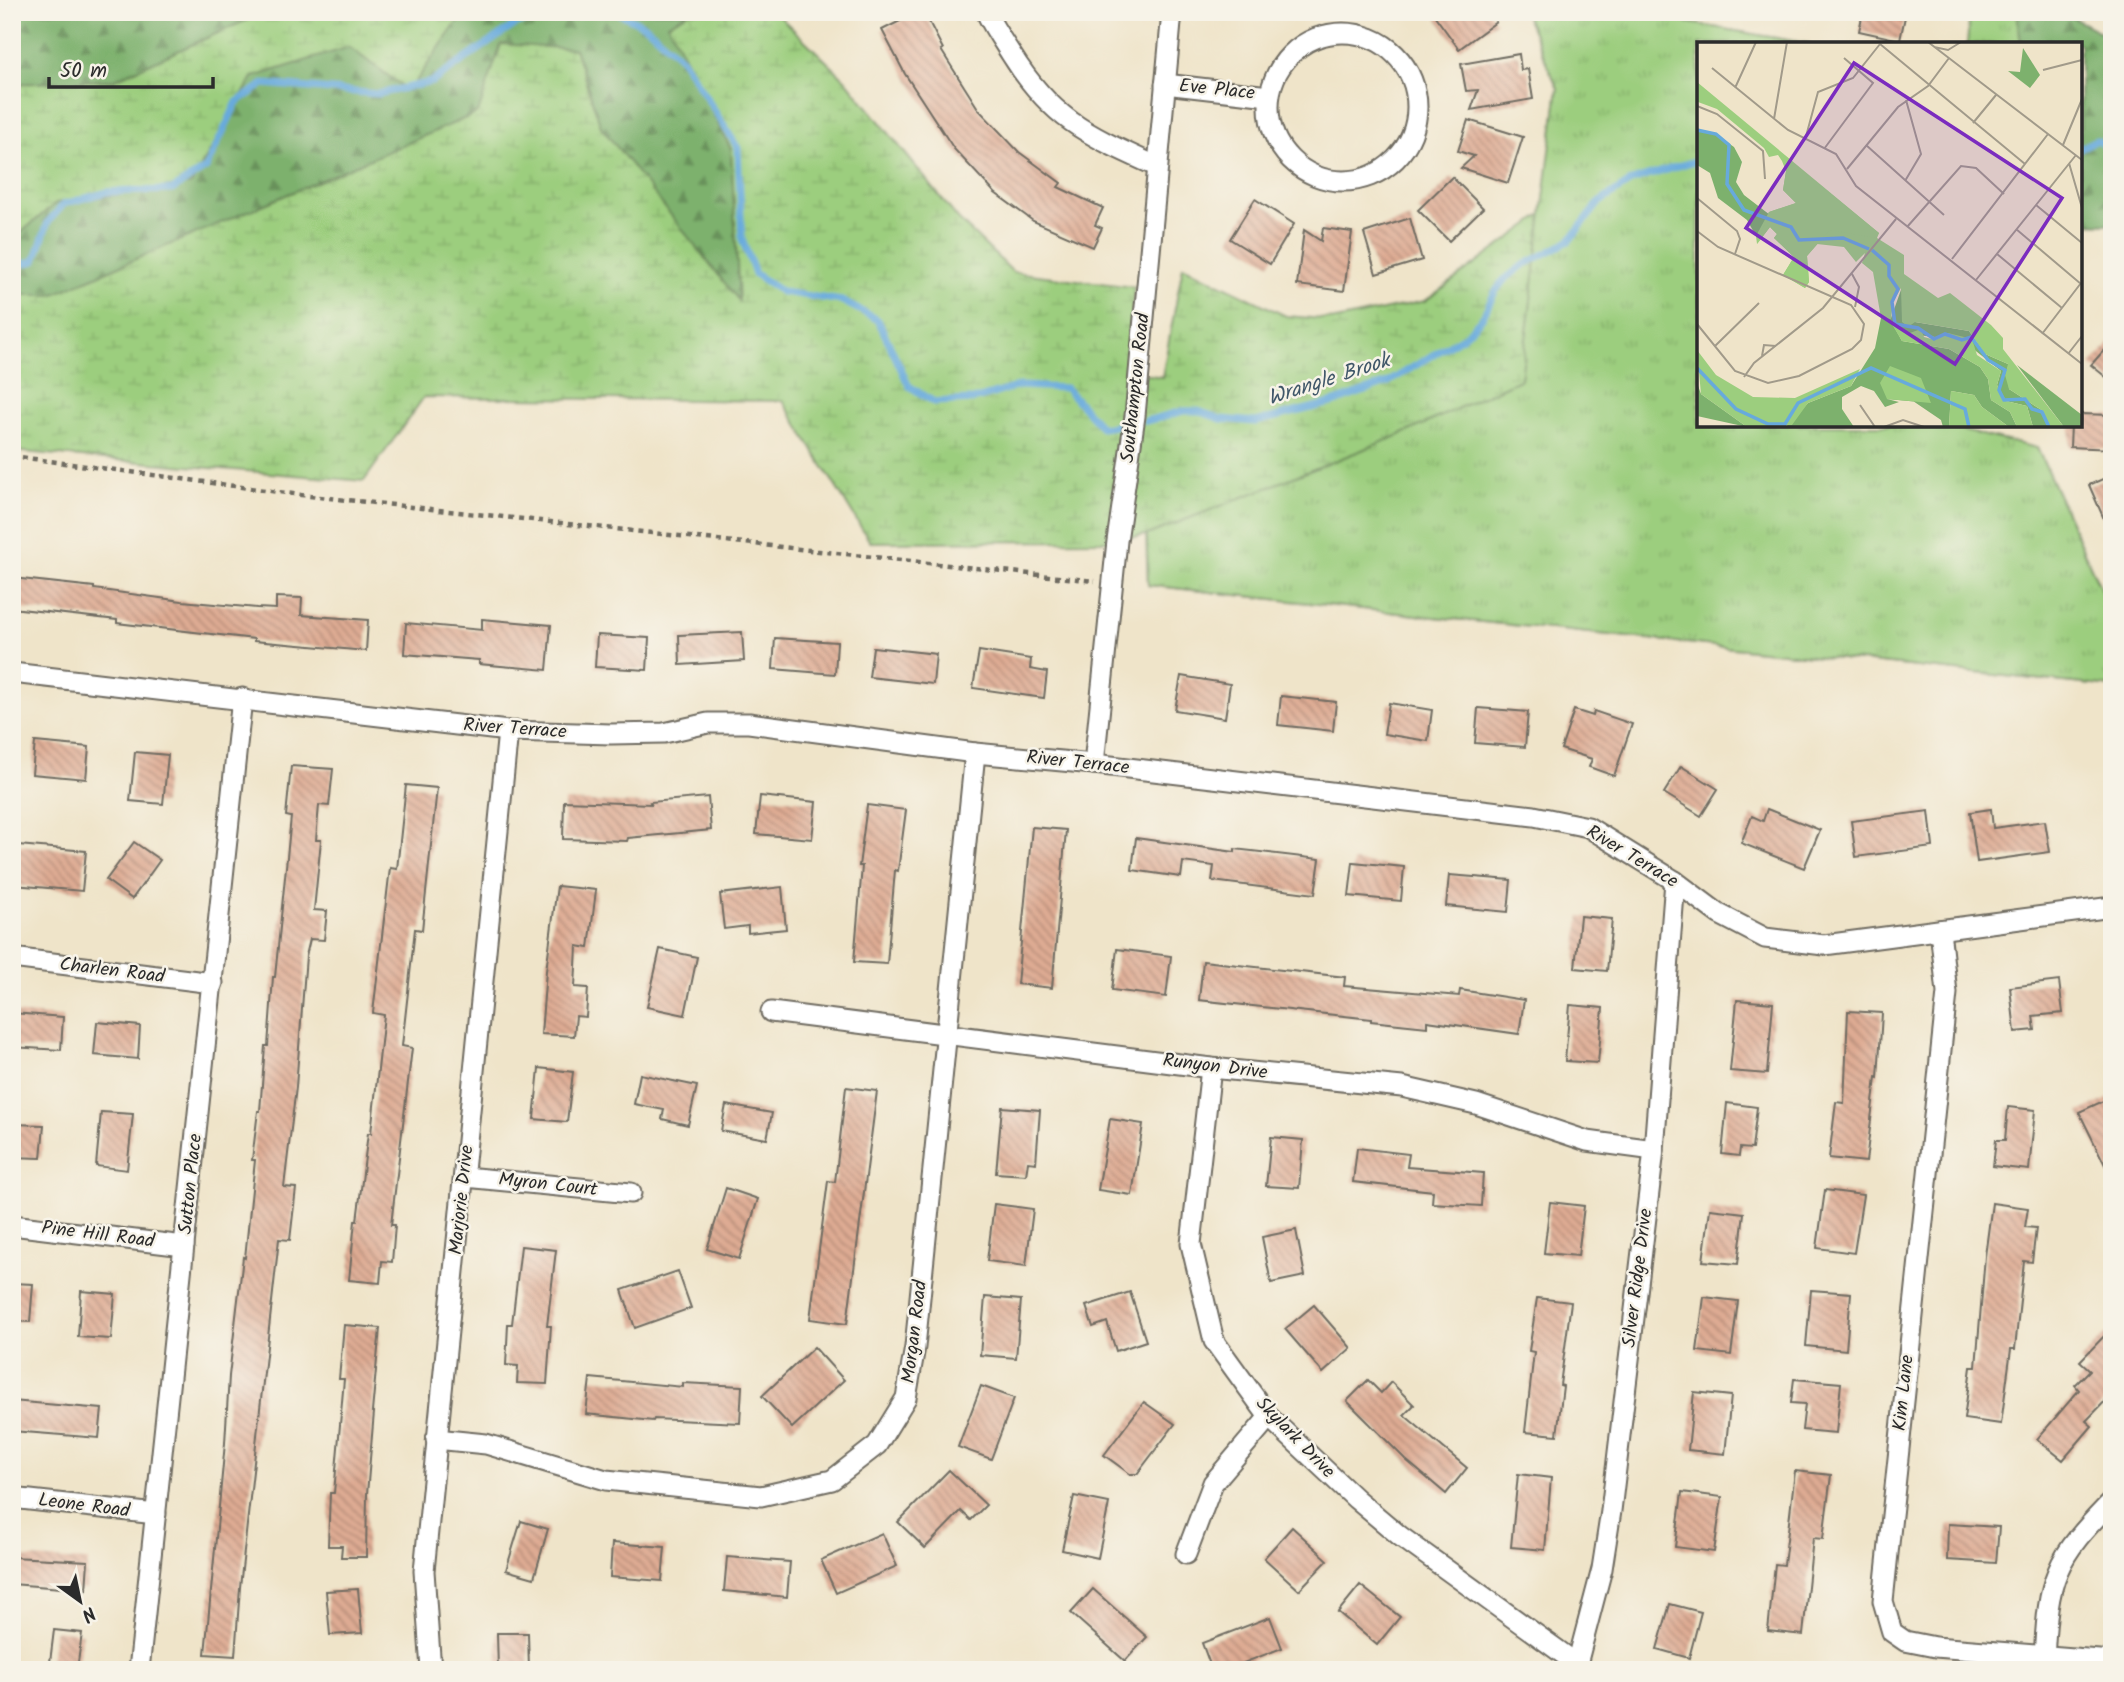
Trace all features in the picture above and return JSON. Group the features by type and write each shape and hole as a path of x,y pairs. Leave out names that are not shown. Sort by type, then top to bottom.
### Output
{"street":[{"path":"986,12 1025,76 1044,100 1099,140 1156,166"},
{"name":"Southampton Road","path":"1094,764 1113,583 1135,416 1172,12"},
{"name":"Eve Place","path":"1352,33 1374,39 1393,51 1408,69 1416,90 1418,113 1412,136 1399,156 1380,172 1358,180 1334,181 1311,175 1291,161 1277,142 1269,120 1269,96 1276,74 1289,55 1307,41 1329,34 1352,33"},
{"name":"Eve Place","path":"1165,84 1269,96"},
{"name":"River Terrace","path":"12,673 508,731 664,733 708,723 749,723 975,753 1094,764 1534,816 1588,827 1675,881 1719,914 1765,938 1825,945 2111,910"},
{"name":"Sutton Place","path":"139,1670 242,698"},
{"name":"Marjorie Drive","path":"430,1670 424,1571 508,731"},
{"name":"Morgan Road","path":"436,1439 486,1444 606,1479 761,1496 832,1480 877,1445 906,1398 915,1348 975,753"},
{"name":"Silver Ridge Drive","path":"1575,1667 1602,1569 1654,1150 1675,881"},
{"name":"Kim Lane","path":"1940,930 1947,993 1883,1601 1892,1632 1905,1641 2044,1662 2112,1661"},
{"name":"Charlen Road","path":"12,958 212,983"},
{"name":"Runyon Drive","path":"771,1012 1211,1068 1402,1087 1476,1104 1587,1141 1654,1150"},
{"name":"Skylark Drive","path":"1211,1068 1191,1244 1214,1341 1269,1417 1356,1499 1400,1536 1575,1667"},
{"name":"Myron Court","path":"465,1177 631,1193"},
{"name":"Pine Hill Road","path":"12,1225 184,1246"},
{"path":"1186,1553 1213,1483 1269,1417"},
{"name":"Leone Road","path":"12,1497 156,1514"},
{"path":"2044,1662 2049,1608 2058,1571 2080,1536 2112,1501"}],"path":[{"path":"12,456 301,495 1113,583"}],"green space":[{"path":"12,12 265,12 113,80 12,84"},
{"path":"265,12 464,12 409,91 349,47 253,77 191,184 56,203 12,240 12,84 113,80"},
{"path":"464,12 690,12 669,24 731,149 739,302 601,127 575,49 478,113 52,295 12,295 12,240 56,203 191,184 253,77 349,47 409,90"},
{"path":"690,12 775,12 846,80 958,219 1013,272 1134,287 1126,371 1162,377 1183,266 1286,316 1336,320 1425,301 1543,214 1558,88 1524,12 1650,12 1650,16 1799,42 1697,42 1697,48 1521,380 1406,434 1947,427 2037,448 2105,598 2112,603 2112,687 1148,585 1146,535 1108,541 870,542 783,401 424,397 364,481 12,451 12,295 52,295 478,113 501,44 575,49 601,127 739,301 731,149 668,24"},
{"path":"1524,12 1650,12 1650,16 1799,42 1697,42 1697,427 1947,427 2037,448 2112,614 2112,687 1148,585 1147,535 1405,433 1521,379 1558,88"},
{"path":"1970,12 2017,12 2021,42 1967,42"},
{"path":"2017,12 2062,12 2112,38 2112,224 2082,223 2082,42 2021,42"}],"building":[{"path":"918,12 924,12 943,49 941,50 979,110 1019,152 1061,183 1058,187 1103,208 1095,225 1102,228 1093,247 1033,221 995,193 954,149 905,74 882,30"},
{"path":"1432,12 1489,12 1496,22 1459,49"},
{"path":"1863,12 1906,12 1900,40 1859,31"},
{"path":"1519,54 1521,70 1528,69 1533,99 1471,110 1478,90 1466,91 1461,64"},
{"path":"1468,120 1523,137 1508,183 1461,168 1474,156 1458,151"},
{"path":"1452,177 1483,208 1449,241 1418,210"},
{"path":"1255,199 1294,224 1270,264 1230,239"},
{"path":"1410,218 1422,260 1376,274 1364,233"},
{"path":"1323,228 1352,232 1344,291 1297,285 1304,230 1321,241"},
{"path":"2112,341 2112,382 2091,365"},
{"path":"2082,414 2112,415 2112,449 2070,447 2071,427 2082,427"},
{"path":"2112,475 2112,537 2089,485"},
{"path":"12,578 182,601 257,608 276,609 276,597 302,598 301,615 368,620 366,651 254,641 117,623 117,620 12,608"},
{"path":"482,619 551,625 547,670 479,664 479,660 404,654 406,623 482,630"},
{"path":"742,632 744,661 680,665 679,635"},
{"path":"597,635 649,638 647,670 595,667"},
{"path":"775,638 837,642 835,674 773,669"},
{"path":"873,647 936,654 933,684 869,677"},
{"path":"979,651 1031,659 1030,669 1047,672 1044,698 973,688"},
{"path":"1181,676 1230,684 1225,718 1175,710"},
{"path":"1281,696 1336,702 1333,731 1278,725"},
{"path":"1389,703 1432,710 1428,741 1384,734"},
{"path":"1478,708 1528,712 1525,747 1475,743"},
{"path":"1574,710 1593,716 1594,711 1632,724 1614,776 1589,767 1592,759 1561,749"},
{"path":"35,742 89,747 86,779 32,774"},
{"path":"135,752 168,755 163,804 130,801"},
{"path":"291,766 333,769 329,806 319,805 316,840 321,840 314,910 327,911 324,940 310,939 306,956 296,1087 284,1187 296,1188 290,1240 279,1239 240,1587 235,1656 205,1654 229,1376 243,1257 245,1258 255,1160 252,1160 260,1111 265,1046 268,1046 291,817 286,816"},
{"path":"1681,766 1718,789 1701,816 1664,793"},
{"path":"406,785 437,788 422,930 415,929 402,1046 412,1048 391,1225 395,1225 392,1262 382,1261 380,1283 349,1280 368,1133 371,1133 384,1015 373,1013 390,868 397,869"},
{"path":"760,796 816,802 812,839 756,834"},
{"path":"708,797 711,830 628,838 627,841 563,839 564,801 651,804 650,802"},
{"path":"867,805 906,810 898,871 895,870 887,964 854,962 862,866 859,866"},
{"path":"1767,809 1820,830 1804,868 1741,843 1752,816 1763,821"},
{"path":"1991,809 1993,828 2045,821 2050,852 1977,862 1970,812"},
{"path":"1929,811 1933,847 1856,857 1851,821"},
{"path":"1032,827 1066,830 1052,988 1017,984"},
{"path":"1136,838 1235,852 1235,849 1320,859 1315,894 1212,881 1214,866 1183,862 1181,877 1132,870"},
{"path":"134,842 160,860 132,899 106,880"},
{"path":"18,845 86,851 82,891 14,885"},
{"path":"1353,862 1404,867 1401,901 1349,896"},
{"path":"1449,875 1511,880 1508,912 1446,906"},
{"path":"557,886 596,890 589,948 577,946 575,987 588,988 586,1017 576,1016 574,1036 541,1034"},
{"path":"782,887 786,929 748,933 748,926 724,929 720,894"},
{"path":"1580,916 1612,919 1607,971 1575,968"},
{"path":"660,949 697,957 685,1015 647,1007"},
{"path":"1117,949 1171,956 1166,997 1112,990"},
{"path":"1203,961 1345,977 1344,986 1459,996 1460,990 1524,1000 1519,1034 1427,1021 1427,1027 1199,1000"},
{"path":"2059,981 2063,1013 2033,1016 2035,1030 2015,1032 2010,987"},
{"path":"1737,1000 1773,1003 1767,1074 1730,1071"},
{"path":"1570,1005 1603,1008 1598,1063 1565,1061"},
{"path":"1848,1011 1882,1013 1878,1078 1876,1077 1866,1162 1829,1158 1836,1102 1844,1103"},
{"path":"12,1013 63,1017 61,1050 12,1047"},
{"path":"97,1022 140,1026 138,1059 94,1055"},
{"path":"539,1068 573,1072 567,1122 534,1119"},
{"path":"640,1074 697,1086 688,1125 662,1119 664,1110 634,1104"},
{"path":"846,1087 877,1091 847,1324 810,1319 828,1181 835,1182"},
{"path":"2112,1097 2112,1179 2079,1112"},
{"path":"1727,1103 1757,1107 1752,1149 1740,1148 1739,1156 1722,1154"},
{"path":"726,1105 772,1113 767,1139 721,1131"},
{"path":"1002,1107 1040,1110 1036,1163 1028,1162 1026,1175 996,1173"},
{"path":"2008,1107 2035,1110 2029,1170 1993,1166 1996,1140 2005,1140"},
{"path":"101,1112 133,1114 127,1170 96,1166"},
{"path":"1110,1119 1143,1124 1132,1195 1098,1190"},
{"path":"12,1124 44,1125 41,1158 12,1157"},
{"path":"1271,1137 1303,1140 1299,1188 1266,1186"},
{"path":"1357,1148 1409,1154 1407,1167 1483,1173 1481,1206 1432,1203 1433,1191 1353,1182"},
{"path":"726,1188 758,1199 739,1259 707,1249"},
{"path":"1825,1190 1863,1195 1854,1253 1817,1248"},
{"path":"1550,1202 1584,1206 1578,1256 1544,1253"},
{"path":"1992,1203 2028,1208 2025,1227 2036,1228 2032,1262 2024,1261 2015,1349 2011,1349 2001,1424 1964,1419 1971,1367 1976,1367"},
{"path":"994,1204 1033,1209 1026,1266 987,1261"},
{"path":"1710,1209 1744,1213 1738,1264 1703,1261"},
{"path":"1296,1230 1305,1276 1271,1283 1262,1237"},
{"path":"521,1246 556,1250 547,1326 551,1326 547,1384 517,1383 518,1366 506,1365 508,1324 512,1324"},
{"path":"678,1271 691,1308 635,1328 622,1290"},
{"path":"12,1283 33,1284 30,1322 12,1321"},
{"path":"1811,1290 1851,1293 1846,1350 1806,1346"},
{"path":"81,1291 115,1294 111,1339 78,1337"},
{"path":"1130,1292 1146,1341 1116,1351 1107,1322 1093,1327 1086,1306"},
{"path":"985,1297 1021,1300 1016,1358 980,1355"},
{"path":"1704,1297 1738,1301 1731,1355 1697,1351"},
{"path":"1537,1298 1571,1302 1560,1385 1563,1386 1557,1435 1525,1432 1534,1352 1529,1351"},
{"path":"1314,1305 1351,1348 1323,1373 1285,1329"},
{"path":"344,1325 380,1328 372,1412 366,1557 341,1557 342,1546 328,1546 330,1493 334,1493 344,1379 339,1379"},
{"path":"2112,1328 2112,1394 2086,1421 2092,1426 2063,1460 2037,1439 2079,1390 2075,1385 2090,1370 2080,1361"},
{"path":"814,1347 844,1380 792,1428 762,1396"},
{"path":"590,1378 683,1387 683,1383 742,1386 740,1423 653,1421 586,1414"},
{"path":"1794,1379 1841,1383 1836,1433 1802,1430 1805,1404 1791,1403"},
{"path":"1368,1380 1381,1393 1391,1382 1414,1405 1404,1415 1467,1468 1446,1494 1406,1460 1347,1401"},
{"path":"981,1386 1014,1398 991,1459 958,1447"},
{"path":"1694,1392 1731,1396 1725,1454 1688,1450"},
{"path":"12,1401 102,1409 99,1438 12,1431"},
{"path":"1144,1402 1175,1424 1137,1474 1130,1474 1104,1455"},
{"path":"949,1470 986,1505 971,1520 961,1511 925,1548 898,1522"},
{"path":"1795,1471 1831,1475 1823,1539 1813,1538 1803,1635 1768,1631 1775,1564 1784,1565"},
{"path":"1518,1474 1551,1478 1545,1550 1511,1547"},
{"path":"1682,1492 1722,1497 1714,1552 1675,1547"},
{"path":"1074,1496 1109,1503 1098,1558 1062,1550"},
{"path":"521,1521 548,1529 534,1578 506,1570"},
{"path":"1948,1524 1999,1527 1996,1563 1947,1560"},
{"path":"1292,1527 1328,1560 1299,1590 1264,1558"},
{"path":"882,1533 897,1566 836,1593 821,1560"},
{"path":"612,1543 665,1547 662,1581 610,1577"},
{"path":"12,1557 88,1561 86,1590 12,1584"},
{"path":"727,1557 790,1562 787,1597 724,1591"},
{"path":"1360,1585 1400,1617 1377,1645 1338,1612"},
{"path":"358,1589 362,1633 330,1635 326,1591"},
{"path":"1093,1589 1147,1637 1125,1661 1071,1613"},
{"path":"1670,1604 1701,1612 1689,1658 1657,1649"},
{"path":"1270,1617 1282,1648 1243,1663 1245,1670 1212,1670 1202,1643"},
{"path":"54,1630 82,1633 77,1670 49,1670"},
{"path":"497,1633 528,1633 529,1670 498,1670"}],"waterway":[{"name":"Wrangle Brook","path":"12,266 35,261 48,222 64,204 107,192 172,190 206,168 237,102 264,84 378,94 432,82 516,24 553,12"},
{"name":"Wrangle Brook","path":"617,12 647,27 682,59 738,148 742,239 755,274 782,292 842,301 878,320 909,386 934,402 973,400 1019,386 1066,388 1102,428 1121,425"},
{"name":"Wrangle Brook","path":"2082,147 2096,140 2112,150"},
{"name":"Wrangle Brook","path":"1146,421 1183,411 1198,411 1221,419 1256,422 1335,402 1387,383 1464,336 1482,318 1504,280 1522,266 1569,241 1600,202 1632,181 1691,162 1697,163"}]}
